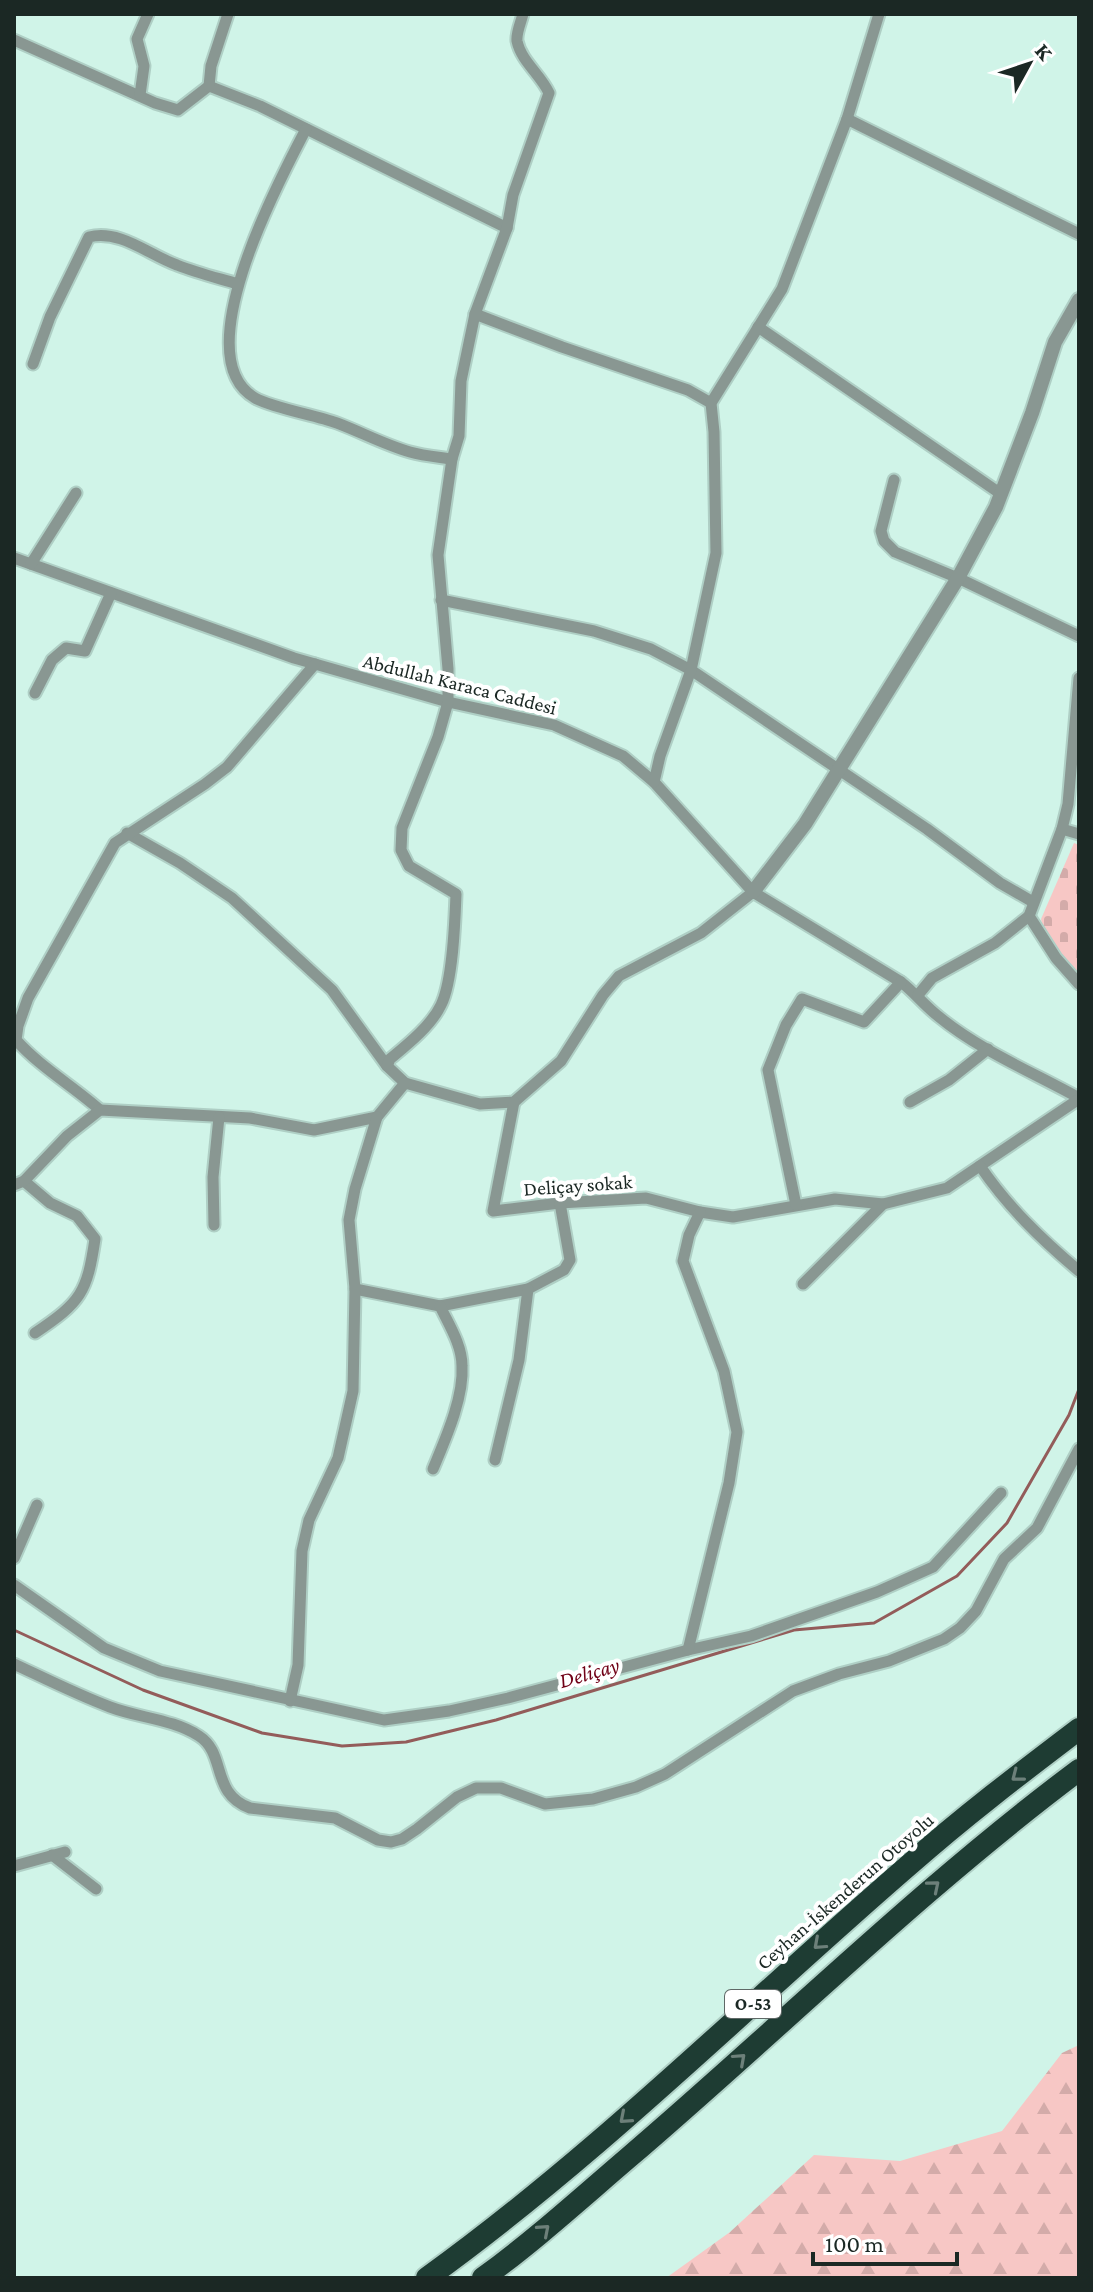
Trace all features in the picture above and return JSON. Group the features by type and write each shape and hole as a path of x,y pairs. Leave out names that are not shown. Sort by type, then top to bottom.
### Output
{"highway":[{"name":"Ceyhan-İskenderun Otoyolu","path":"427,2278 497,2227 662,2086 910,1863 1079,1729"},
{"name":"O-53","path":"483,2278 517,2253 695,2100 931,1888 1079,1770"}],"street":[{"path":"140,95 144,66 137,39 148,14"},
{"path":"14,40 178,110 209,86 211,66 228,14"},
{"path":"387,1066 441,1005 448,977 456,894 409,866 401,850 402,828 438,737 448,702 438,555 452,459 459,436 461,381 475,314 507,228 513,195 549,93 543,78 526,60 517,39 523,14"},
{"path":"654,782 660,756 691,670 716,553 711,403 782,289 847,119 879,14"},
{"path":"209,86 260,106 507,228"},
{"path":"847,119 1079,234"},
{"path":"306,129 274,190 238,284 228,341 233,367 241,384 255,398 337,423 411,452 452,459"},
{"path":"33,364 50,317 89,237 103,233 173,264 238,284"},
{"path":"127,833 232,898 332,990 387,1066 405,1083 480,1104 514,1102 561,1061 603,995 619,976 701,933 726,915 753,892 805,824 958,578 1001,494 1055,342 1079,300"},
{"path":"475,314 688,390 711,403"},
{"path":"758,327 1001,494"},
{"path":"894,480 881,531 884,541 895,552 958,578 1079,636"},
{"path":"31,564 76,493"},
{"name":"Abdullah Karaca Caddesi","path":"14,558 315,664 448,702 554,725 623,756 654,782 753,892 901,982 936,1015 988,1049 1079,1099"},
{"path":"35,693 52,660 66,648 85,651 111,593"},
{"path":"441,600 594,631 651,649 691,670 927,829 1000,883 1033,902"},
{"path":"315,664 227,767 115,843 28,998 16,1040 28,1054 100,1110 250,1118 314,1130 377,1117"},
{"path":"918,995 932,978 995,943 1029,916 1062,829 1068,804 1079,678"},
{"path":"1062,829 1079,834"},
{"path":"1029,916 1056,958 1079,984"},
{"path":"796,1205 768,1070 786,1025 802,999 864,1022 901,982"},
{"path":"910,1102 949,1080 988,1049"},
{"path":"290,1701 298,1665 302,1551 309,1520 338,1458 353,1391 355,1289 349,1220 377,1117 405,1083"},
{"name":"Deliçay sokak","path":"514,1102 493,1211 646,1198 733,1217 835,1199 883,1204 947,1188 1079,1099"},
{"path":"35,1333 55,1320 84,1289 95,1239 77,1216 19,1183 67,1136 100,1110"},
{"path":"214,1225 213,1177 219,1117"},
{"path":"980,1166 1001,1196 1038,1237 1079,1271"},
{"path":"355,1289 440,1306 528,1289 564,1270 570,1260 560,1203"},
{"path":"803,1284 883,1204"},
{"path":"688,1650 729,1483 737,1432 724,1371 683,1261 689,1235 700,1212"},
{"path":"495,1460 519,1360 528,1289"},
{"path":"433,1469 453,1419 463,1366 457,1342 440,1306"},
{"path":"14,1664 112,1708 199,1736 206,1741 227,1794 241,1804 250,1808 335,1818 378,1840 391,1842 402,1839 457,1797 476,1788 501,1788 545,1804 593,1799 636,1787 665,1774 793,1691 839,1674 889,1661 944,1639 970,1620 1004,1559 1037,1528 1079,1449"},
{"path":"14,1585 104,1648 160,1671 384,1720 410,1718 508,1698 766,1631 877,1592 933,1567 1001,1493"},
{"path":"14,1558 37,1505"},
{"path":"14,1866 65,1852"},
{"path":"52,1855 96,1889"}],"green space":[{"path":"1074,843 1079,845 1079,978 1045,937 1041,919"},
{"path":"1079,2045 1079,2278 666,2278 730,2232 814,2155 900,2161 1002,2131 1062,2053"}],"waterway":[{"name":"Deliçay","path":"14,1630 143,1690 262,1733 342,1746 406,1742 496,1720 794,1630 874,1623 957,1576 1007,1523 1069,1415 1079,1389"}]}
